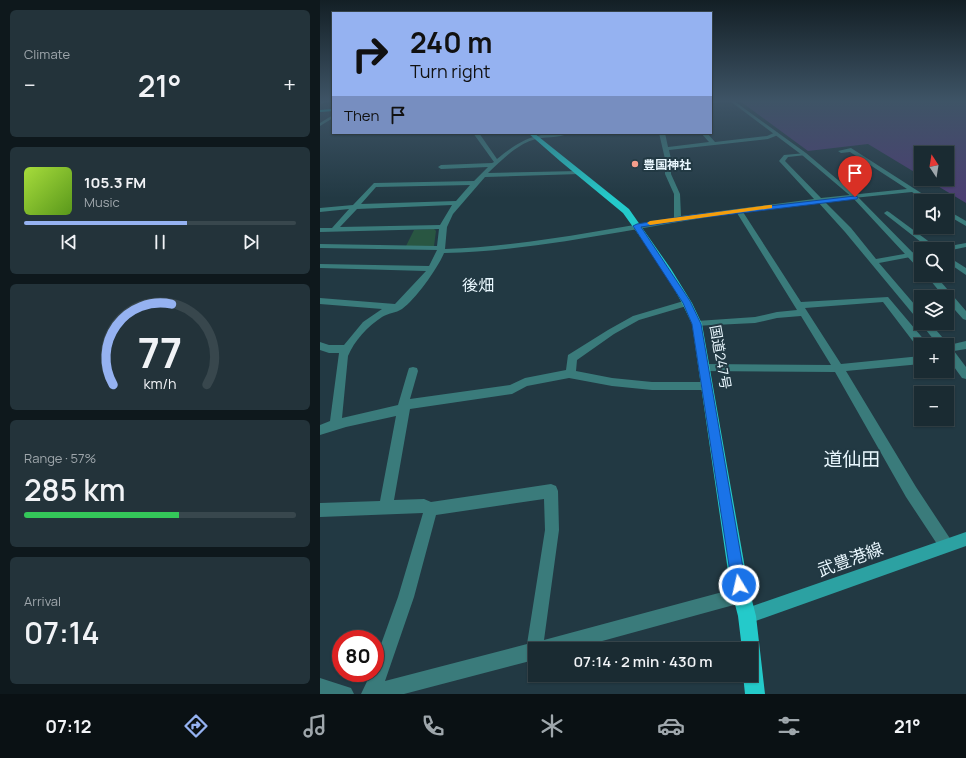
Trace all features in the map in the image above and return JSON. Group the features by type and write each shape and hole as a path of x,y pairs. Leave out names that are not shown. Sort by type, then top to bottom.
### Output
{"highway":[{"name":"国道247号","path":"534,136 578,173 619,204 637,226 687,303 696,324 741,595 747,616 749,642"},
{"path":"754,682 755,694"}],"main road":[{"name":"武豊港線","path":"747,616 966,539"}],"street":[{"path":"477,134 495,163"},
{"path":"336,424 345,349 356,335 382,312 398,307 432,269 441,249 443,227 449,214 495,163 528,138 555,134"},
{"path":"662,134 668,159 668,174 676,194 678,219"},
{"path":"705,134 713,143"},
{"path":"665,149 768,137 776,134 804,154 855,197 914,259"},
{"path":"841,151 851,150 919,194"},
{"path":"804,154 786,156 782,161 848,230 914,310"},
{"path":"442,167 495,163"},
{"path":"485,175 578,173"},
{"path":"335,229 374,185 477,183"},
{"path":"320,246 476,250 577,237 678,219 820,200 913,190"},
{"path":"320,210 355,207 458,203"},
{"path":"739,211 837,367 911,492 946,545"},
{"path":"887,214 925,242"},
{"path":"954,216 966,224"},
{"path":"320,230 443,227"},
{"path":"954,247 966,245"},
{"path":"873,262 914,254"},
{"path":"954,263 966,272"},
{"path":"320,266 432,269"},
{"path":"936,282 966,317"},
{"path":"696,324 755,320 801,309 885,299 916,338"},
{"path":"320,301 398,307"},
{"path":"569,374 571,371 572,358 612,332 636,318 687,303"},
{"path":"931,330 938,338"},
{"path":"966,345 947,349 966,375"},
{"path":"320,346 334,350 345,349"},
{"path":"704,368 837,367 914,361"},
{"path":"386,508 404,407 413,371"},
{"path":"320,430 336,424 404,407 413,403 512,390 525,382 569,374 612,382 652,386 707,386"},
{"path":"320,510 424,506 431,509 551,491 552,530 538,642"},
{"path":"371,694 406,597 431,509"},
{"path":"567,642 741,595"},
{"path":"371,694 528,652"},
{"path":"320,687 345,694"}],"green space":[{"path":"434,229 436,231 434,246 406,246 414,230"}],"shaded area":[{"path":"784,133 966,133 966,203 954,196 954,194 951,194 938,186 954,186 954,146 914,146 914,172 868,144 808,151"}],"slow traffic":[{"path":"650,223 769,207"}],"place":[{"name":"豊国神社","path":"635,164"}],"district":[{"name":"後畑","path":"478,285"},
{"name":"道仙田","path":"852,459"}],"route":[{"path":"739,585 696,324 687,303 637,226 647,223 692,217 820,200 855,197"}]}
